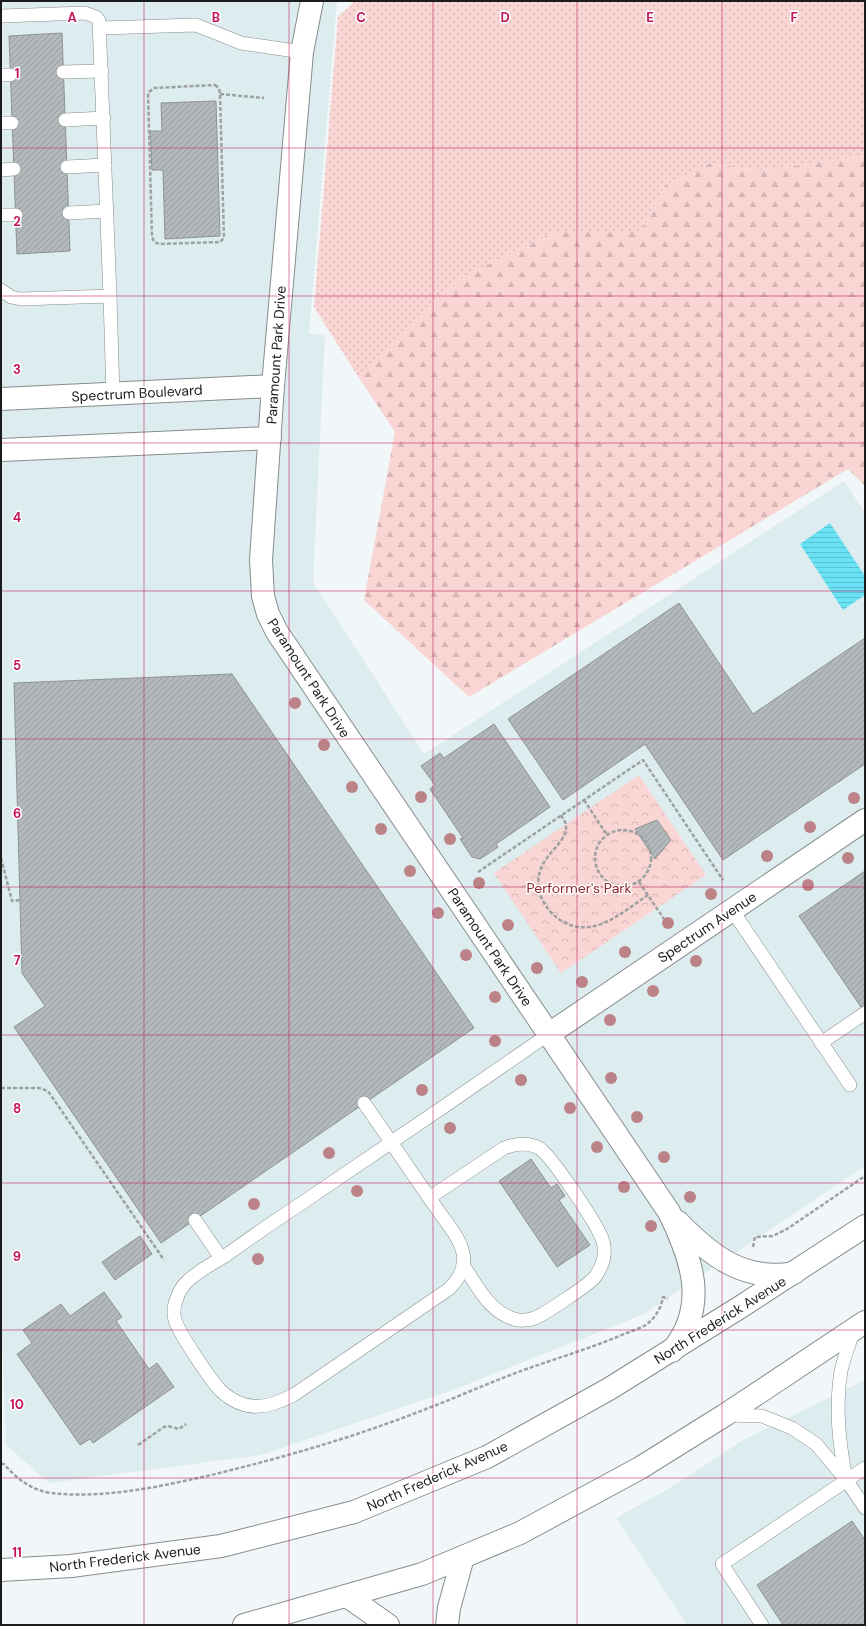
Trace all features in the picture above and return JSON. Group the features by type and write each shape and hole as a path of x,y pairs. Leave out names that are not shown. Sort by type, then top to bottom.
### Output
{"street":[{"name":"Paramount Park Drive","path":"312,1 302,52 273,386 261,560 263,596 268,614 281,638 669,1212 687,1253 692,1272 694,1291 691,1316 683,1336 672,1351"},
{"name":"Spectrum Boulevard","path":"1,399 113,395 273,386"},
{"path":"1,450 270,438"},
{"name":"Spectrum Avenue","path":"549,1034 865,820"},
{"name":"Paramount Park Drive","path":"669,1212 718,1258 732,1265 761,1275 778,1276 794,1273"},
{"name":"North Frederick Avenue","path":"1,1570 72,1566 221,1546 354,1512 487,1457 609,1389 672,1351 865,1226"},
{"path":"244,1625 422,1574 520,1533 584,1500 640,1468 725,1415 860,1325"},
{"path":"447,1625 449,1608 464,1557"},
{"path":"347,1596 388,1625"}],"lane":[{"path":"1,16 85,13 96,17 101,28 113,395"},
{"path":"101,28 196,25 241,43 302,52"},
{"path":"63,72 102,71"},
{"path":"65,120 104,118"},
{"path":"67,167 105,165"},
{"path":"69,213 107,211"},
{"path":"1,216 16,215"},
{"path":"1,290 11,297 21,299 110,296"},
{"path":"732,910 850,1085"},
{"path":"821,1043 864,1012"},
{"path":"364,1103 391,1142 429,1198 458,1242 463,1253 463,1265 458,1278 450,1289 295,1394 280,1402 265,1406 250,1406 230,1399 219,1389 179,1331 175,1318 175,1304 184,1285 192,1278 222,1258 391,1142 549,1034"},
{"path":"429,1198 504,1148 516,1145 535,1146 550,1158 597,1228 604,1244 602,1264 594,1277 539,1316 528,1320 514,1319 496,1310 484,1296 463,1265"},
{"path":"195,1220 222,1258"},
{"path":"847,1480 839,1444 837,1404 842,1370 860,1325"},
{"path":"725,1415 762,1416 792,1428 816,1444 847,1480 865,1508"},
{"path":"762,1625 722,1564 865,1468"}],"path":[{"path":"215,86 219,88 220,94 224,238 220,242 156,243 152,238 148,92 154,88 215,86"},
{"path":"220,94 264,98"},
{"path":"478,872 643,760 723,880"},
{"path":"584,800 607,835"},
{"path":"561,816 566,827 564,835 545,861 539,880 540,894 546,906 555,917 566,924 579,928 593,927 608,922 648,895"},
{"path":"615,831 631,831 644,839 650,850 651,862 645,876 639,882 632,885 619,886 608,882 602,877 595,862 595,854 598,846 607,835 615,831"},
{"path":"1,858 12,901 21,900"},
{"path":"639,882 664,919"},
{"path":"1,1088 39,1088 48,1091 164,1260"},
{"path":"732,1265 752,1252 755,1237 773,1236 787,1229 865,1176"},
{"path":"1,1464 4,1464 14,1476 28,1486 49,1493 70,1494 100,1493 172,1484 263,1463 336,1441 426,1410 511,1375 603,1343 644,1325 654,1317 662,1306 663,1297 680,1302 694,1291"},
{"path":"138,1445 166,1426 179,1429 186,1424"}],"shaded area":[{"path":"1,1 337,1 309,334 325,335 313,582 424,754 844,481 865,513 865,1166 644,1314 453,1390 261,1455 49,1483 6,1445 1,1317"},
{"path":"865,1380 865,1625 687,1625 616,1518 668,1489 745,1439"}],"green space":[{"path":"355,1 865,1 865,156 759,171 711,163 665,185 641,231 556,231 463,277 359,378 314,307 338,17"},
{"path":"865,156 865,486 848,469 469,697 364,600 395,432 359,378 463,277 556,231 641,231 665,185 711,163 759,171"},
{"name":"Performer's Park","path":"639,775 706,875 561,973 494,873"}],"water":[{"path":"830,523 865,576 865,595 843,610 800,544"}],"building":[{"path":"62,33 70,251 17,254 9,36"},
{"path":"216,101 220,236 165,239 163,170 152,170 150,131 162,131 161,103"},
{"path":"679,603 753,714 865,638 865,764 723,860 645,744 563,800 508,719"},
{"path":"232,674 474,1028 161,1243 14,1027 45,1006 22,973 14,683"},
{"path":"494,724 550,807 496,844 498,847 480,859 472,857 460,839 463,838 430,789 435,785 421,766 440,753 444,758"},
{"path":"657,820 671,840 655,859 635,829"},
{"path":"865,871 865,1013 799,916"},
{"path":"531,1159 551,1188 557,1184 565,1196 559,1200 590,1245 557,1267 499,1181"},
{"path":"140,1236 152,1254 115,1280 102,1262"},
{"path":"104,1292 122,1317 116,1321 149,1369 157,1363 174,1387 93,1443 90,1439 80,1445 17,1354 32,1343 23,1330 61,1304 70,1316"},
{"path":"852,1521 865,1540 865,1625 783,1625 757,1585"}]}
